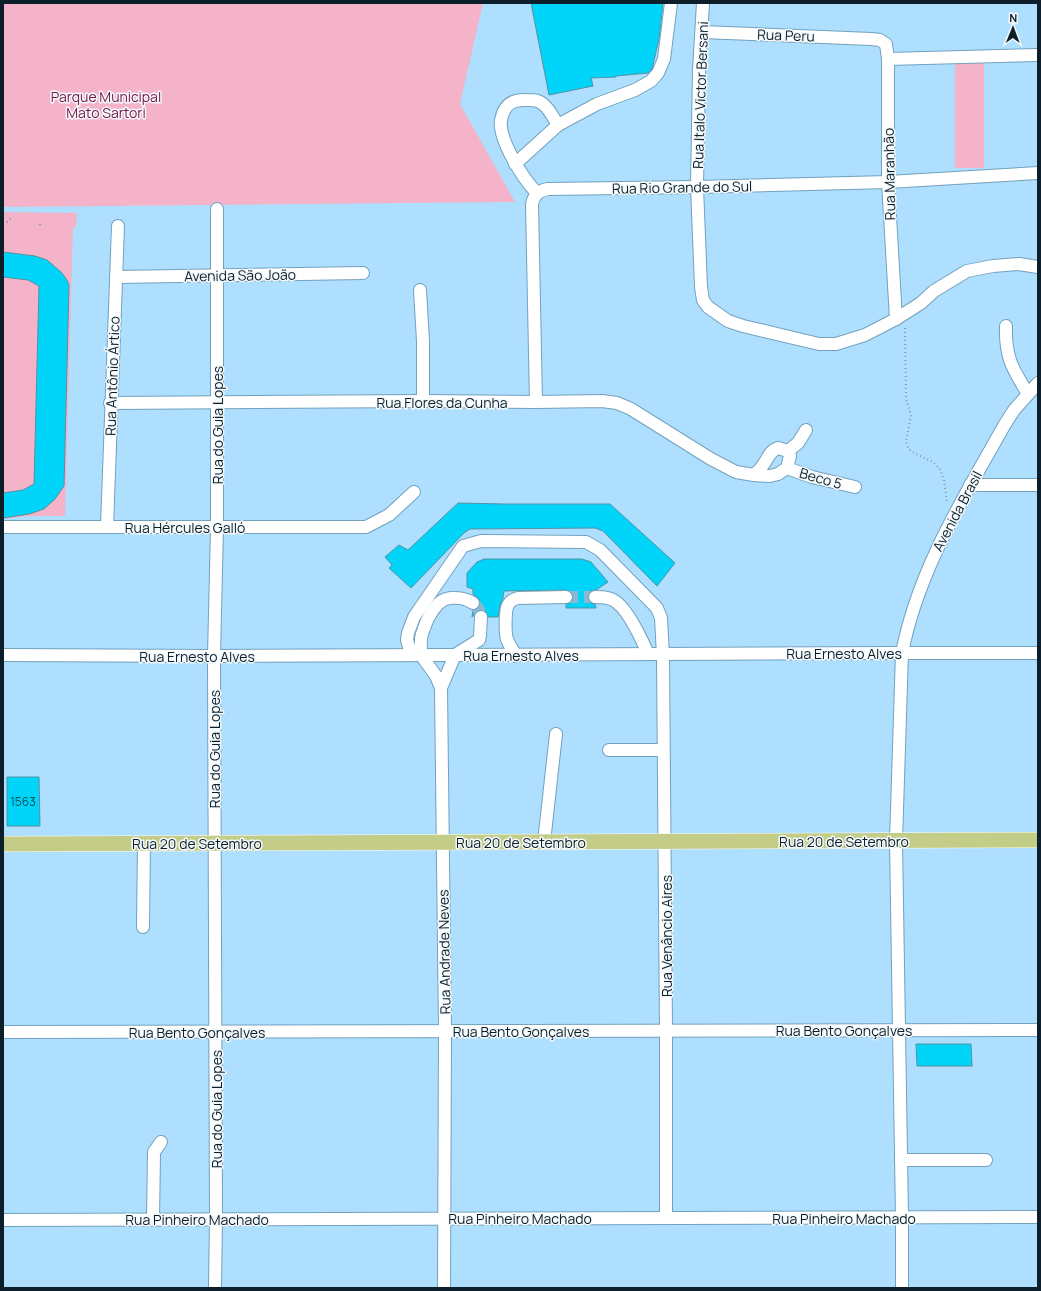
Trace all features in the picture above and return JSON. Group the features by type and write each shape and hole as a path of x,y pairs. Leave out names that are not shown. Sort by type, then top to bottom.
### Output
{"main road":[{"name":"Rua 20 de Setembro","path":"3,844 1038,840"}],"street":[{"path":"515,164 558,125 597,104 635,90 651,81 658,73 664,60 671,3"},
{"name":"Rua Italo Victor Bersani","path":"703,3 697,187 701,288 703,300 708,307 728,321 743,326 819,344 836,344 851,340 900,317 934,291 967,271 993,266 1019,264 1038,267"},
{"name":"Rua Peru","path":"702,32 871,39"},
{"name":"Rua Maranhão","path":"871,39 880,40 886,44 888,59 888,182 900,317"},
{"path":"888,59 1038,56"},
{"path":"536,402 531,208 533,198 537,193 522,176 515,164 502,130 501,120 508,104 518,100 538,100 546,106 558,125"},
{"name":"Rua Rio Grande do Sul","path":"537,193 541,190 548,189 888,182 1038,173"},
{"name":"Rua do Guia Lopes","path":"215,1288 214,656 217,527 217,209"},
{"name":"Rua Antônio Ártico","path":"107,527 110,403 118,226"},
{"name":"Avenida São João","path":"116,277 363,273"},
{"path":"420,290 423,341 423,401"},
{"path":"1006,326 1006,341 1009,360 1028,394"},
{"name":"Avenida Brasil","path":"902,1288 896,841 902,653 906,631 920,588 928,568 952,520 1005,424 1014,410 1038,383"},
{"name":"Rua Flores da Cunha","path":"110,403 602,401 617,403 630,409 711,459 736,472 770,476 778,474 787,468"},
{"path":"788,451 798,443 806,430"},
{"path":"754,475 763,466 774,449 778,448 788,451"},
{"path":"787,468 790,456 788,451"},
{"name":"Beco 5","path":"787,468 812,477 855,487"},
{"path":"970,485 1038,485"},
{"name":"Rua Hércules Galló","path":"3,527 366,527 389,515 414,492"},
{"name":"Rua Venâncio Aires","path":"421,655 409,647 407,640 414,617 463,546 481,541 529,540 586,542 600,550 657,608 661,618 663,655 666,1218"},
{"path":"595,597 605,597 620,604 638,632 648,654"},
{"path":"421,655 422,633 439,603 446,599 460,598 466,599 473,603"},
{"path":"516,656 506,637 506,609 508,604 518,598 566,598"},
{"path":"455,655 479,640 480,617"},
{"name":"Rua Ernesto Alves","path":"3,655 516,656 648,654 1038,653"},
{"name":"Rua Andrade Neves","path":"421,655 436,676 441,688 445,1031 444,1288"},
{"name":"Rua Andrade Neves","path":"441,688 455,655"},
{"path":"544,842 556,734"},
{"path":"609,750 663,750"},
{"path":"143,927 144,843"},
{"name":"Rua Bento Gonçalves","path":"3,1032 1038,1030"},
{"path":"152,1219 154,1152 161,1142"},
{"path":"901,1160 986,1160"},
{"name":"Rua Pinheiro Machado","path":"3,1220 1038,1217"}],"path":[{"path":"3,221 7,222 11,218"},
{"path":"900,317 906,399 911,415 906,442 908,448 914,453 933,462 940,470 944,480 952,520"}],"green space":[{"name":"Parque Municipal Mato Sartori","path":"3,3 483,3 460,104 515,202 3,207"},
{"path":"955,63 984,63 984,168 955,168"},
{"path":"3,212 77,213 76,227 73,227 65,516 28,516 3,519"}],"building":[{"path":"531,3 663,3 659,39 652,69 648,73 591,78 593,86 549,95"},
{"path":"3,252 35,256 47,260 61,272 69,285 64,486 55,499 44,509 29,514 3,518 3,493 23,490 34,484 39,286 28,280 3,277"},
{"path":"458,503 610,504 675,563 657,586 603,531 595,528 470,529 464,533 411,588 389,568 392,565 385,557 399,545 408,550"},
{"path":"484,559 582,559 591,562 608,582 588,594 588,600 592,604 595,604 596,608 566,608 566,604 570,603 573,597 572,593 566,590 504,591 498,617 488,617 485,611 481,610 477,611 472,617 473,610 477,609 480,602 479,599 473,594 473,589 467,587 467,573 477,562"},
{"path":"7,777 39,777 40,826 7,826"},
{"path":"916,1044 971,1044 972,1066 917,1066"}],"tunnel":[{"path":"566,597 595,597"},
{"path":"473,603 478,609 481,617"}]}
